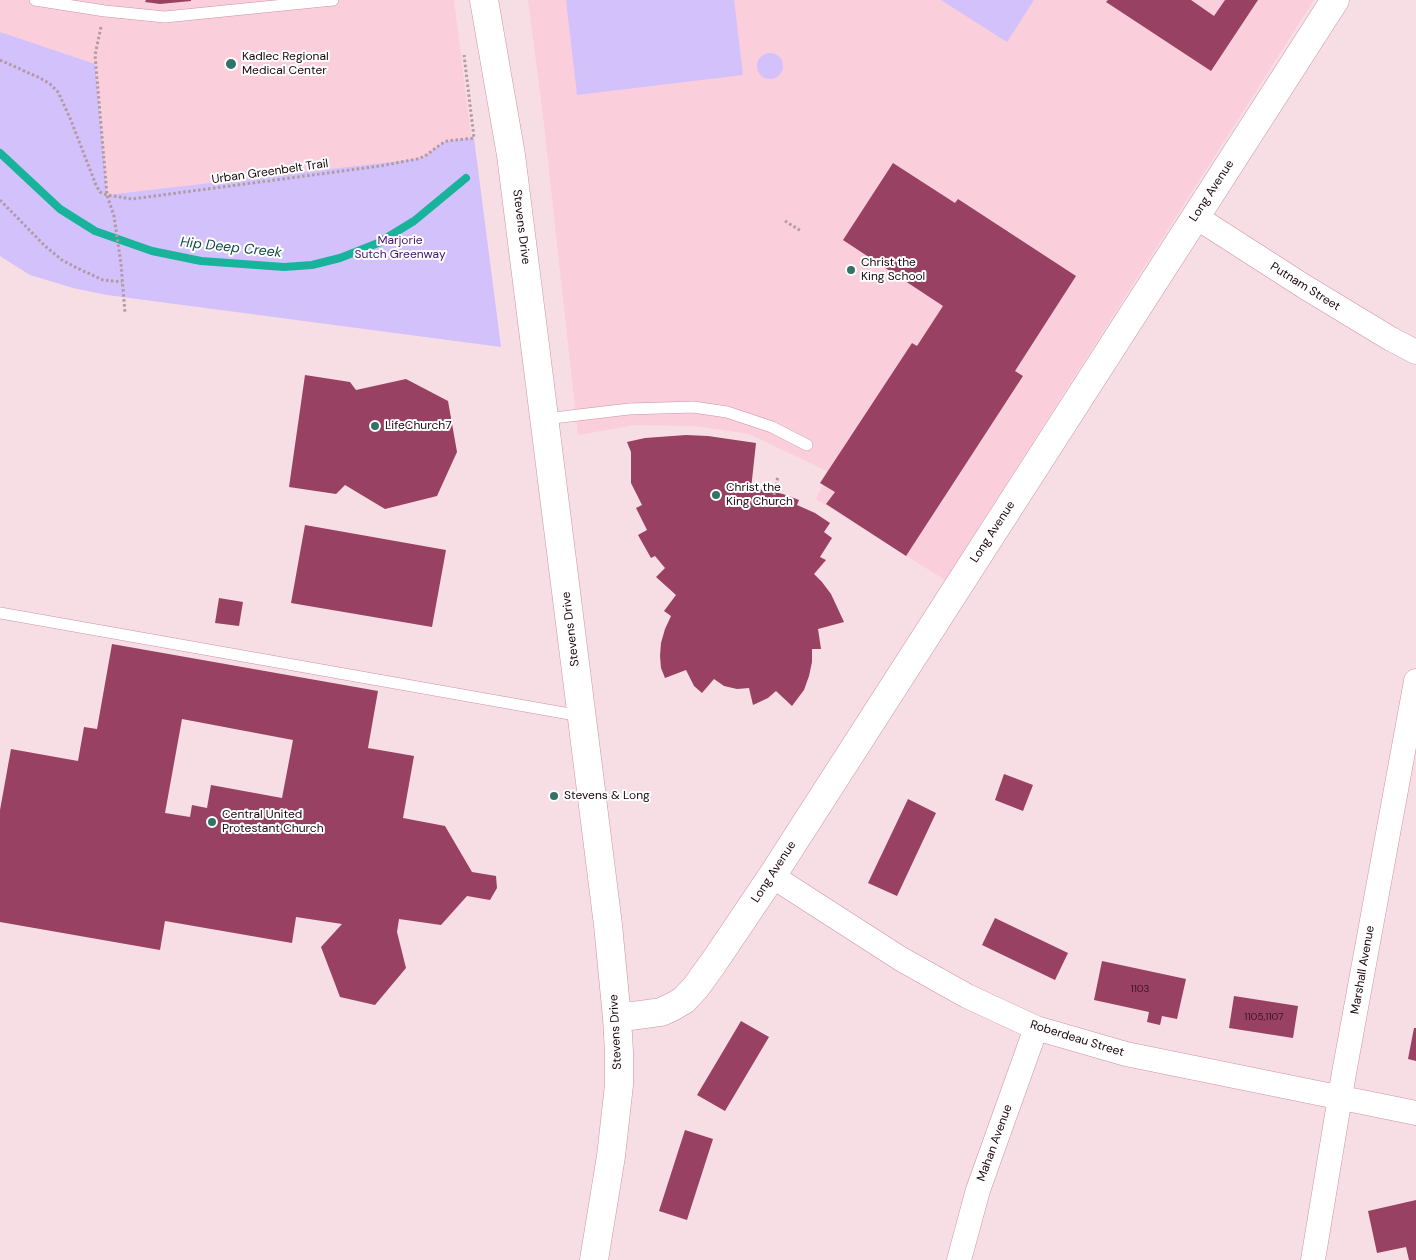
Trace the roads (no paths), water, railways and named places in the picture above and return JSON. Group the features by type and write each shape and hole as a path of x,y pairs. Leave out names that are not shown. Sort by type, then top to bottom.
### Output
{"main road":[{"name":"Stevens Drive","path":"484,0 510,148 608,925 617,1018 619,1052 617,1102 611,1156 594,1260"},
{"name":"Long Avenue","path":"617,1018 661,1012 684,1000 696,987 772,876 1196,217 1330,1"}],"street":[{"name":"Putnam Street","path":"1196,217 1305,288 1416,352"},
{"name":"Marshall Avenue","path":"1313,1260 1340,1098 1416,681"},
{"name":"Roberdeau Street","path":"772,876 901,959 967,996 1036,1028 1126,1054 1416,1113"},
{"name":"Mahan Avenue","path":"959,1260 978,1190 1036,1028"}],"lane":[{"path":"36,0 105,11 165,17 333,0"},
{"path":"545,419 629,409 693,407 727,412 764,424 807,445"},
{"path":"0,613 581,716"}],"waterway":[{"name":"Hip Deep Creek","path":"0,153 60,209 95,231 152,251 201,261 284,267 312,265 340,258 378,243 414,221 466,178"}],"place":[{"name":"Kadlec Regional Medical Center","path":"231,64"},
{"name":"Christ the King School","path":"851,270"},
{"name":"LifeChurch7","path":"375,426"},
{"name":"Christ the King Church","path":"716,495"},
{"name":"Stevens & Long","path":"554,796"},
{"name":"Central United Protestant Church","path":"212,822"}],"park label":[{"name":"Marjorie Sutch Greenway","path":"400,248"}]}
